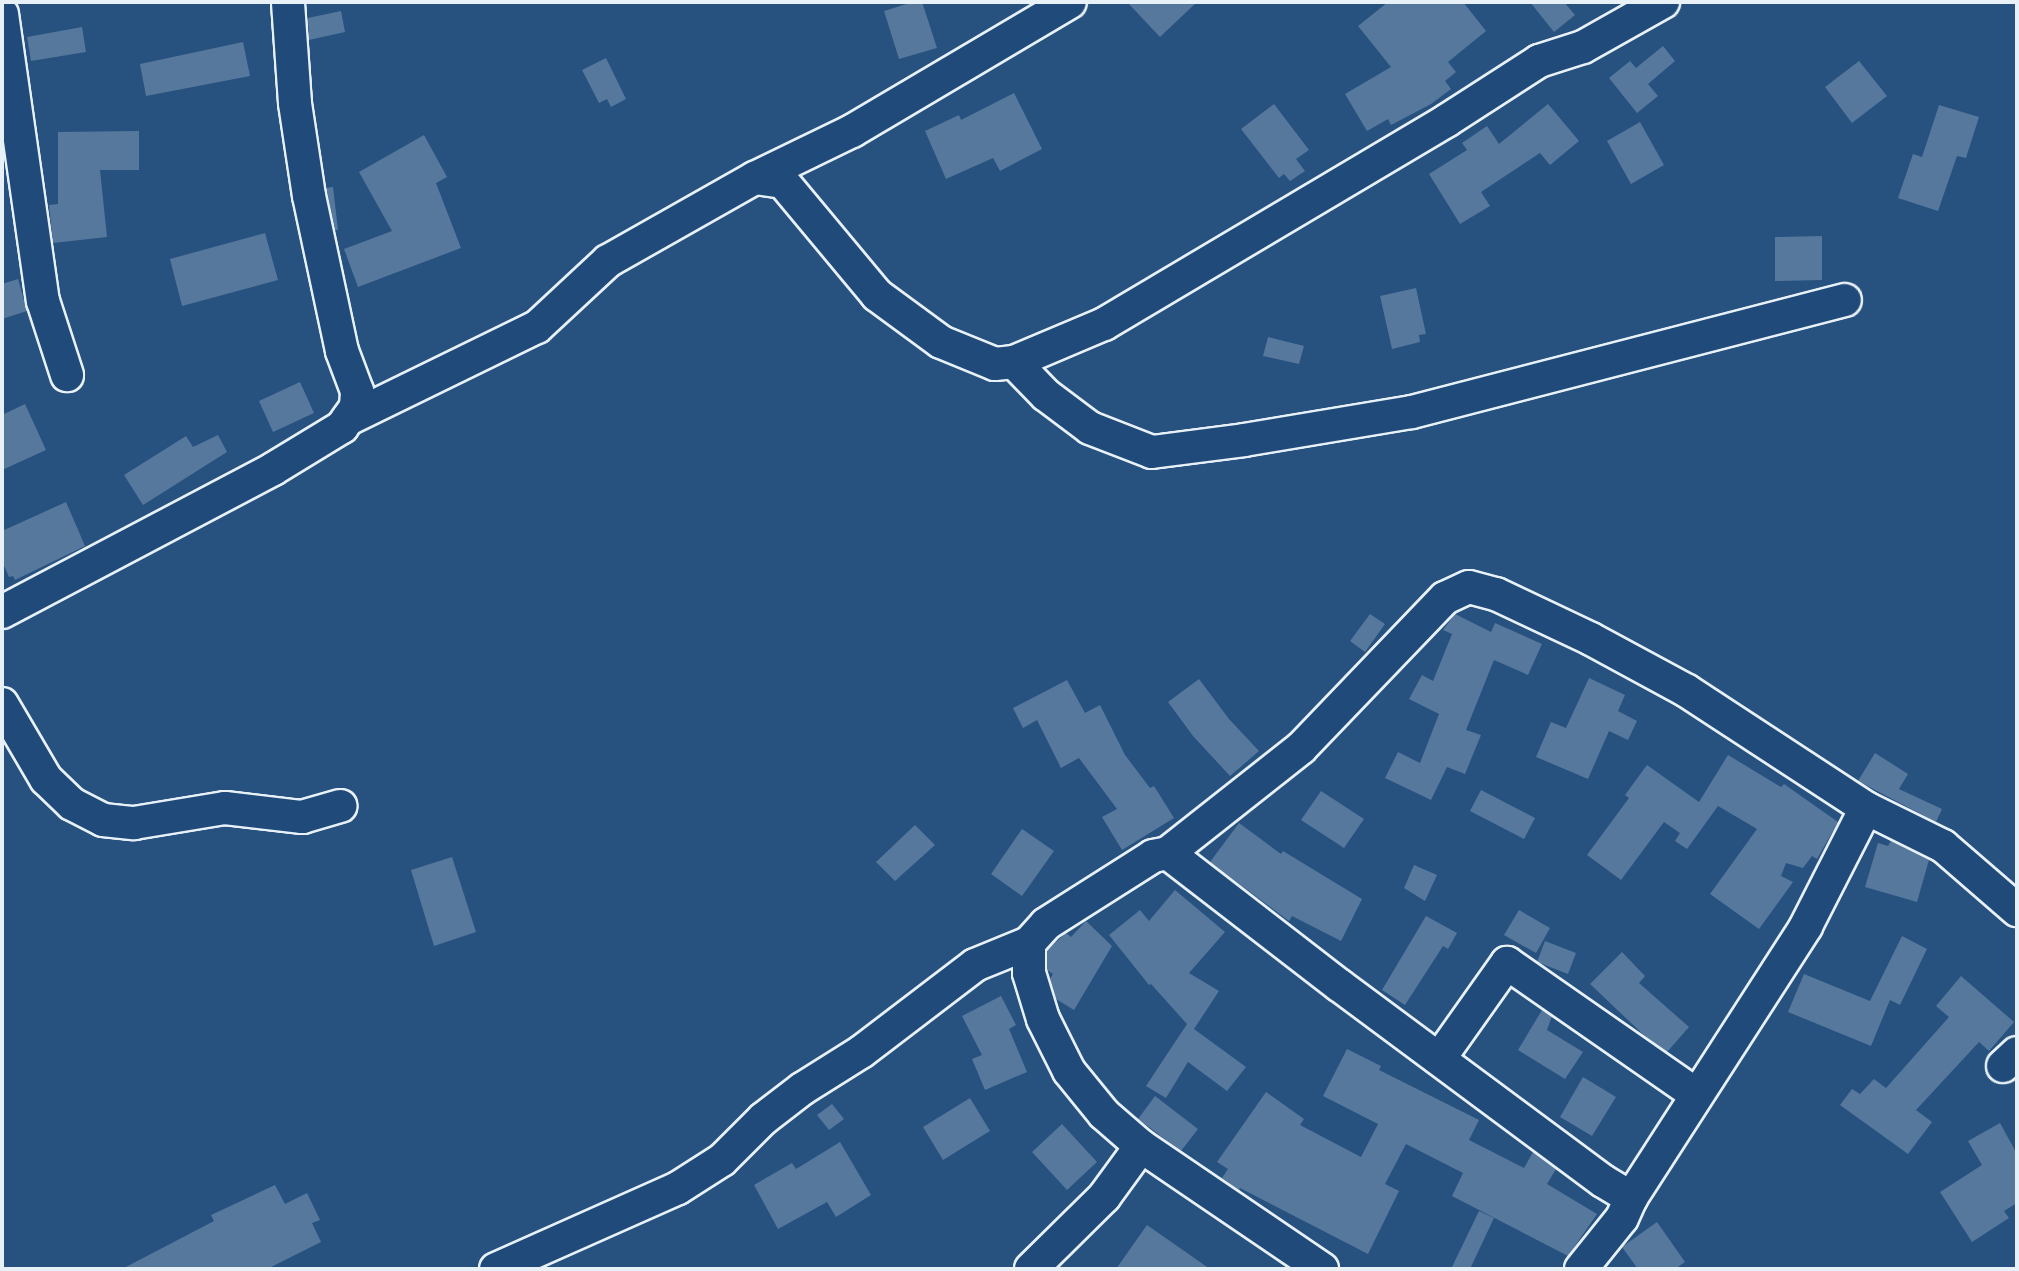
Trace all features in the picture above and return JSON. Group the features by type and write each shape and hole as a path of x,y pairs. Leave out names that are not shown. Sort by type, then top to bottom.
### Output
{"street":[{"path":"2,612 273,469 342,427 356,407 357,391 342,351 309,196 295,103 288,2"},
{"path":"348,419 537,327 608,261 755,178 852,131 1070,2"},
{"path":"755,178 783,182 877,295 940,342 995,364 1014,362 1104,324 1446,121 1539,61 1583,47 1663,2"},
{"path":"2,14 43,301 67,376"},
{"path":"1014,362 1046,395 1090,428 1152,452 1244,440 1412,412 1845,300"},
{"path":"496,1269 678,1188 722,1160 763,1119 802,1089 872,1044 975,965 1029,943 1046,924 1153,856 1168,853 1301,748 1445,598 1469,587 1496,594 1591,639 1687,691 1866,808 1943,846 2017,909"},
{"path":"2,704 46,779 72,804 103,820 134,823 225,808 302,817 340,806"},
{"path":"1581,1269 1622,1218 1631,1198 1806,926 1866,808"},
{"path":"1168,853 1439,1059 1603,1181 1631,1198"},
{"path":"1029,943 1029,973 1043,1019 1069,1071 1104,1114 1141,1146 1322,1269"},
{"path":"1439,1059 1507,963 1697,1095"},
{"path":"1031,1269 1104,1197 1141,1146"}],"building":[{"path":"922,2 937,48 899,59 884,11"},
{"path":"1127,2 1197,2 1160,37"},
{"path":"1388,2 1463,2 1486,31 1448,62 1456,72 1445,81 1451,89 1431,104 1391,125 1388,119 1367,131 1345,94 1391,67 1358,26"},
{"path":"1530,2 1564,2 1575,15 1554,32"},
{"path":"341,11 345,32 309,40 308,18"},
{"path":"82,27 86,52 31,61 27,37"},
{"path":"243,42 250,76 146,96 140,64"},
{"path":"1663,46 1675,61 1648,84 1658,96 1637,113 1609,78 1630,61 1636,68"},
{"path":"606,58 626,99 611,107 607,99 599,103 582,70"},
{"path":"1859,61 1887,96 1852,123 1825,87"},
{"path":"1014,93 1042,149 1000,171 993,158 946,179 925,131 959,115 961,120"},
{"path":"1274,104 1309,150 1296,159 1305,171 1290,181 1284,174 1279,178 1241,129"},
{"path":"1548,104 1579,141 1550,165 1540,153 1481,192 1490,206 1460,224 1429,174 1467,150 1462,143 1487,126 1499,144"},
{"path":"1939,105 1979,117 1966,158 1957,156 1938,211 1898,198 1913,154 1922,157"},
{"path":"1640,122 1664,165 1631,184 1607,141"},
{"path":"139,131 139,170 100,170 107,237 53,243 49,205 58,204 58,132"},
{"path":"424,135 447,177 436,183 461,248 358,287 344,249 392,231 359,172"},
{"path":"333,187 338,230 335,230 326,188"},
{"path":"265,233 278,280 182,306 170,259"},
{"path":"1822,236 1822,280 1775,281 1775,237"},
{"path":"18,279 27,311 2,319 2,284"},
{"path":"1416,288 1426,334 1419,335 1420,342 1392,349 1380,296"},
{"path":"1268,337 1304,346 1299,364 1263,356"},
{"path":"300,382 314,413 273,432 259,401"},
{"path":"25,404 46,450 2,470 2,415"},
{"path":"218,435 227,452 143,505 124,475 186,436 193,447"},
{"path":"66,502 85,546 15,580 13,576 9,577 2,561 2,531"},
{"path":"1370,614 1385,624 1365,652 1350,641"},
{"path":"1455,614 1491,632 1495,623 1542,644 1528,675 1494,660 1466,730 1481,735 1465,774 1447,767 1431,800 1385,778 1398,752 1420,763 1439,714 1409,699 1422,675 1433,681 1452,634 1443,630"},
{"path":"1589,678 1625,695 1618,711 1637,721 1628,740 1609,731 1588,779 1536,757 1551,722 1566,728"},
{"path":"1199,679 1229,719 1259,751 1230,776 1193,736 1168,702"},
{"path":"1067,680 1085,713 1100,705 1125,755 1150,788 1154,786 1174,818 1122,850 1102,817 1117,809 1079,758 1061,768 1037,720 1023,728 1013,708"},
{"path":"1875,753 1908,774 1899,789 1942,809 1936,822 1858,781"},
{"path":"1728,755 1781,787 1784,784 1838,822 1817,859 1812,856 1803,868 1786,863 1781,876 1793,882 1759,929 1710,894 1757,829 1718,806 1687,849 1675,841 1680,833 1664,822 1621,880 1587,855 1629,798 1625,795 1647,765 1699,802"},
{"path":"1481,790 1535,818 1524,839 1470,811"},
{"path":"1321,791 1364,819 1344,848 1301,820"},
{"path":"1239,823 1281,854 1283,851 1362,899 1341,941 1292,916 1289,921 1210,862"},
{"path":"915,825 935,845 895,881 876,862"},
{"path":"1022,829 1054,851 1022,896 991,874"},
{"path":"1891,841 1929,860 1917,902 1865,887 1878,843 1888,846"},
{"path":"452,857 476,932 434,946 411,870"},
{"path":"1414,865 1437,875 1425,901 1404,888"},
{"path":"1175,890 1225,932 1189,973 1219,991 1194,1029 1246,1067 1227,1091 1188,1062 1166,1098 1146,1086 1187,1024 1151,984 1149,985 1109,935 1140,910 1149,921"},
{"path":"1519,910 1550,928 1536,953 1504,935"},
{"path":"1426,916 1457,933 1448,949 1443,946 1405,1005 1382,990"},
{"path":"1086,921 1112,946 1074,1010 1056,999 1050,979 1053,974 1047,970 1047,950 1066,933 1071,937"},
{"path":"1902,936 1927,949 1900,1005 1890,1000 1871,1046 1788,1012 1804,974 1870,1001"},
{"path":"1545,941 1576,953 1568,974 1537,962"},
{"path":"1622,952 1645,976 1639,983 1689,1027 1667,1052 1647,1038 1590,984"},
{"path":"1961,976 2014,1022 1989,1051 1979,1042 1916,1110 1932,1122 1908,1154 1840,1105 1852,1089 1860,1094 1874,1079 1886,1088 1949,1017 1936,1006"},
{"path":"1001,996 1016,1025 1009,1029 1027,1072 985,1090 972,1059 982,1055 962,1016"},
{"path":"1542,1010 1552,1016 1547,1030 1583,1052 1565,1079 1518,1050"},
{"path":"1347,1049 1381,1066 1379,1070 1479,1120 1469,1140 1524,1168 1533,1152 1556,1169 1547,1184 1597,1214 1568,1256 1452,1196 1463,1173 1406,1144 1385,1184 1399,1191 1368,1254 1240,1188 1239,1190 1222,1178 1228,1169 1217,1162 1266,1092 1304,1119 1300,1125 1361,1157 1378,1124 1323,1096"},
{"path":"1583,1077 1616,1097 1592,1136 1560,1117"},
{"path":"1155,1096 1198,1129 1181,1151 1138,1119"},
{"path":"970,1098 990,1131 943,1160 923,1127"},
{"path":"832,1104 844,1119 829,1130 817,1115"},
{"path":"2000,1123 2017,1154 2017,1203 2004,1211 2009,1218 1972,1242 1940,1192 1982,1165 1968,1141"},
{"path":"1062,1124 1097,1162 1067,1190 1032,1152"},
{"path":"840,1142 871,1195 836,1217 827,1202 778,1229 754,1185 792,1163 796,1169"},
{"path":"275,1185 285,1204 307,1193 320,1220 312,1223 321,1242 267,1269 122,1269 214,1221 211,1215"},
{"path":"1479,1211 1494,1218 1470,1269 1451,1269"},
{"path":"1657,1222 1685,1262 1675,1269 1638,1269 1622,1247"},
{"path":"1147,1225 1210,1269 1116,1269"}]}
